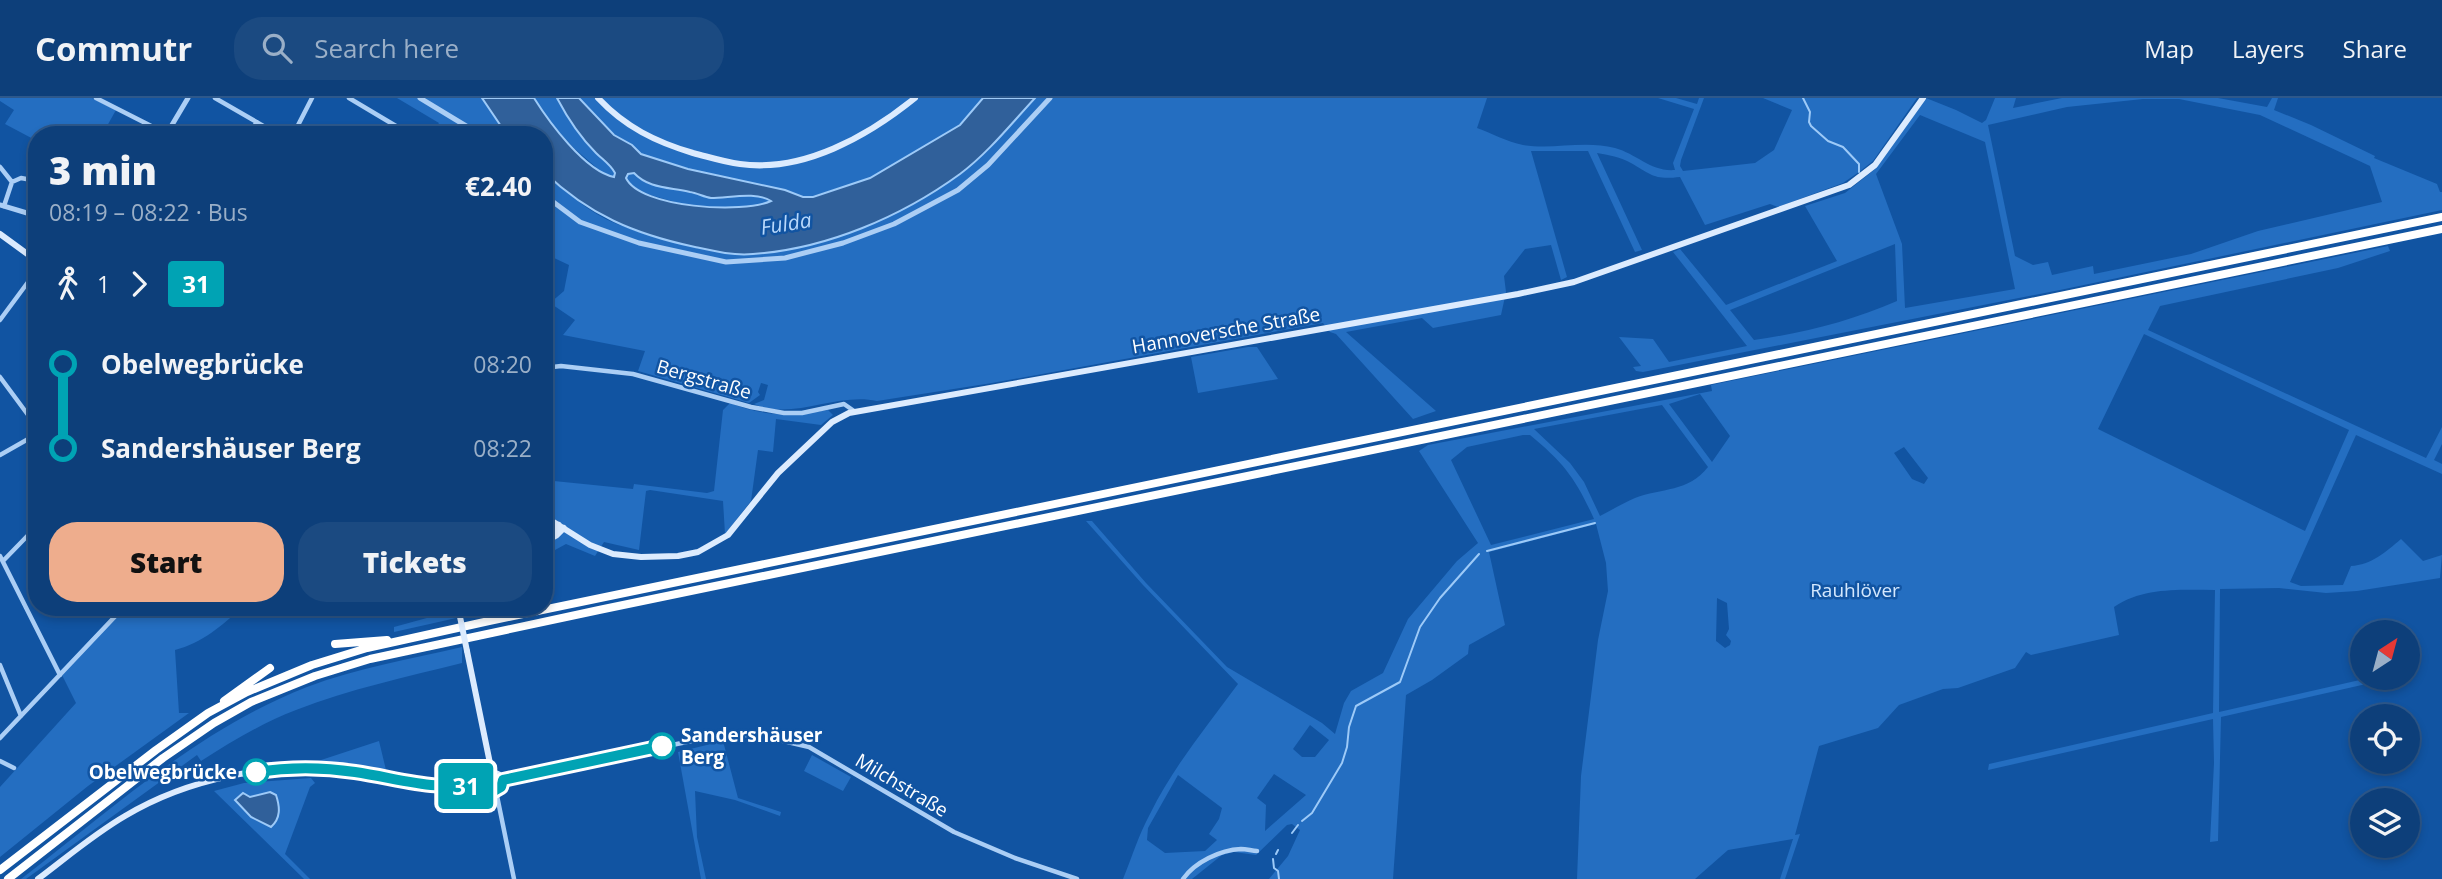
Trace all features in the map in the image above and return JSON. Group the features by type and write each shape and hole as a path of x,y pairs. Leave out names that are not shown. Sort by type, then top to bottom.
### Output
{"highway":[{"path":"553,608 2442,217"},
{"path":"8,879 163,758 214,723 288,686 370,659 2442,229"},
{"path":"208,713 247,692 303,669 400,640 516,616"},
{"path":"335,644 400,640"},
{"path":"0,870 156,750 270,667"}],"main road":[{"path":"598,98 627,124 658,142 718,160 761,165 795,161 841,145 882,124 915,98"},
{"name":"Hannoversche Straße","path":"553,522 595,547 620,555 678,556 705,549 733,530 771,480 828,425 854,411 1565,285 1849,185 1875,165 1923,98"},
{"path":"0,234 28,254"},
{"path":"553,537 557,535 561,526"},
{"path":"460,616 492,773"},
{"path":"38,879 135,810 180,790 237,776 276,769 316,768 363,773 424,786 485,783"},
{"path":"492,773 499,774 503,780 502,786 496,791 489,789 485,783 486,776 492,773"}],"street":[{"path":"96,98 150,126"},
{"path":"171,126 188,98"},
{"path":"215,98 264,126"},
{"path":"298,126 312,98"},
{"path":"349,98 396,126"},
{"path":"364,106 369,98"},
{"path":"420,98 467,126"},
{"path":"553,202 580,222 639,243 726,262 785,258 843,243 894,224 958,190 988,165 1050,98"},
{"path":"254,126 257,122"},
{"path":"0,167 12,182"},
{"path":"28,179 21,178 12,182 2,205 28,213"},
{"path":"0,320 28,282"},
{"name":"Bergstraße","path":"553,367 633,374 771,412 802,413 844,404 854,411"},
{"path":"0,377 27,414"},
{"path":"0,455 28,440"},
{"path":"28,534 2,558 28,611"},
{"path":"31,616 60,676"},
{"path":"0,738 116,616"},
{"path":"0,665 21,716"},
{"name":"Milchstraße","path":"503,780 730,733 753,735 809,747 954,832 1015,858 1077,879"},
{"path":"0,761 14,768"},
{"path":"496,791 514,879"},
{"path":"1183,879 1188,872 1210,857 1229,850 1257,851"}],"green space":[{"path":"0,98 92,98 116,110 107,126 28,126 28,136 5,124 14,110 0,101"},
{"path":"397,98 482,98 501,126 437,126 439,123"},
{"path":"534,98 983,98 960,125 870,178 800,200 716,208 690,206 650,195 605,175 575,149 547,119"},
{"path":"1035,98 1487,98 1477,128 1505,140 1534,146 1580,145 1615,148 1651,166 1675,170 1673,163 1694,109 1658,98 1676,98 1697,104 1699,98 1704,98 1681,160 1683,171 1755,163 1774,150 1792,110 1763,98 1917,98 1873,161 1843,183 1778,207 1770,204 1705,225 1680,177 1654,176 1623,159 1597,153 1642,250 1635,252 1588,151 1531,151 1567,277 1561,280 1551,245 1525,249 1504,276 1506,292 1501,315 1433,328 1422,318 1346,332 1436,411 1413,419 1323,323 992,383 877,401 846,400 784,409 754,404 764,400 768,385 761,383 758,392 760,395 749,403 638,371 645,351 563,335 575,320 553,305 553,300 564,291 569,265 553,257 553,180 597,214 664,240 989,148"},
{"path":"1926,98 1982,123 1986,120 1995,98 2016,98 2013,108 2062,98 2218,98 2267,107 2272,98 2278,98 2274,110 2311,125 2375,156 2374,158 2437,184 2442,192 2442,210 2060,290 1643,372 1636,371 1633,367 1641,366 1619,337 1653,339 1669,362 1747,346 1673,252 1680,249 1726,305 1837,261 1805,206 1845,193 1874,170","holes":["2143,99 2179,99 2260,115 2370,166 2382,202 2258,231 2191,254 2094,274 2093,266 2052,275 2048,262 2033,265 2015,256 1988,125 2067,107","1920,115 1985,142 2015,289 1905,308 1902,244 1876,174","1895,244 1897,301 1880,308 1827,325 1754,340 1730,310"]},
{"name":"Rauhlöver","path":"2388,246 2390,251 2338,268 2160,306 2148,330 2426,458 2442,427 2442,444 2434,460 2442,464 2442,474 2356,435 2290,582 2301,586 2343,585 2351,566 2372,560 2401,539 2423,561 2442,555 2440,578 2326,593 2279,588 2220,589 2219,712 2350,682 2350,688 2221,717 2218,841 2210,842 2213,719 1988,770 1989,764 2213,713 2215,590 2176,590 2138,596 2114,607 2119,635 2031,655 2026,652 2015,668 1899,705 1878,728 1819,746 1795,835 1800,834 1785,879 1780,879 1793,839 1728,850 1695,879 1577,879 1581,776 1598,640 1608,591 1606,563 1596,524 1489,552 1505,625 1469,645 1468,654 1406,695 1393,879 1269,879 1288,856 1300,830 1292,824 1287,825 1256,855 1234,852 1222,855 1192,879 1123,879 1142,830 1169,780 1238,684 1086,521 1092,521 1146,583 1227,667 1322,723 1335,734 1344,703 1351,691 1383,673 1408,619 1457,561 1478,543 1419,451 1428,445 1712,391 1711,385","holes":["2144,334 2349,430 2305,531 2098,429","1700,394 1730,436 1712,462 1669,404","1662,405 1708,467 1692,481 1635,498 1600,516 1584,482 1570,463 1534,429","1530,435 1552,454 1568,473 1594,519 1491,545 1451,460 1467,447","1904,447 1928,478 1924,484 1912,479 1894,453","1717,598 1727,603 1729,629 1726,635 1731,641 1725,648 1716,641","1310,725 1329,740 1315,757 1302,757 1293,749","1274,774 1306,795 1265,831 1266,805 1257,798","1178,775 1222,808 1219,819 1209,834 1217,840 1205,851 1165,853 1147,840 1148,828"]},
{"path":"1257,347 1278,379 1198,393 1191,357"},
{"path":"730,403 767,413 790,414 828,410 833,415 821,425 776,419 773,452 758,450 751,501 725,534 723,501 650,490 646,491 639,550 604,542 595,556 566,544 553,551 553,481 633,489 634,484 707,493 714,491 723,410"},
{"path":"113,616 232,616 211,633 175,650 179,713 189,713 88,786 0,857 0,787 76,703 60,671"},
{"path":"434,616 465,616 394,632 394,627"},
{"path":"462,647 462,663 316,703 259,727 201,761 197,755 26,879 21,879 158,772 267,704 345,674"},
{"path":"379,741 386,770 363,766 362,769 306,765 305,761 315,762"},
{"path":"723,741 738,798 781,812 780,816 735,800 695,791 697,837 706,879 701,879 678,752"},
{"path":"812,755 851,777 843,791 804,771"},
{"path":"311,778 315,783 310,787 285,854 310,879 304,879 214,791 244,783"}],"water":[{"name":"Fulda","path":"482,98 534,98 558,132 580,156 591,166 614,177 613,170 579,134 557,98 579,98 614,135 632,145 641,154 688,169 785,190 803,197 813,197 870,178 960,125 983,98 1035,98 980,157 937,190 862,228 835,238 780,251 724,253 652,236 595,211 553,180 553,126 501,126","holes":["634,173 646,182 711,198 758,196 771,201 739,207 694,206 651,196 635,188 626,178 628,174"]},
{"path":"270,792 276,795 279,808 277,820 271,827 251,817 235,800 243,793 250,797"}],"waterway":[{"path":"1803,98 1810,112 1811,126 1828,141 1843,147 1859,164 1859,172"},
{"path":"1487,551 1595,523"},
{"path":"1302,821 1312,813 1342,763 1356,706 1400,682 1420,627 1440,598 1479,554"},
{"path":"1292,833 1298,825"},
{"path":"1276,854 1278,850"},
{"path":"1273,859 1279,879"}],"bus line":[{"name":"31","path":"256,772 276,769 330,769 424,786 468,786 485,783 486,787 494,791 501,787 503,780 662,746"}],"place":[{"name":"Sandershäuser Berg","path":"662,746"},
{"name":"Obelwegbrücke","path":"256,772"}]}
